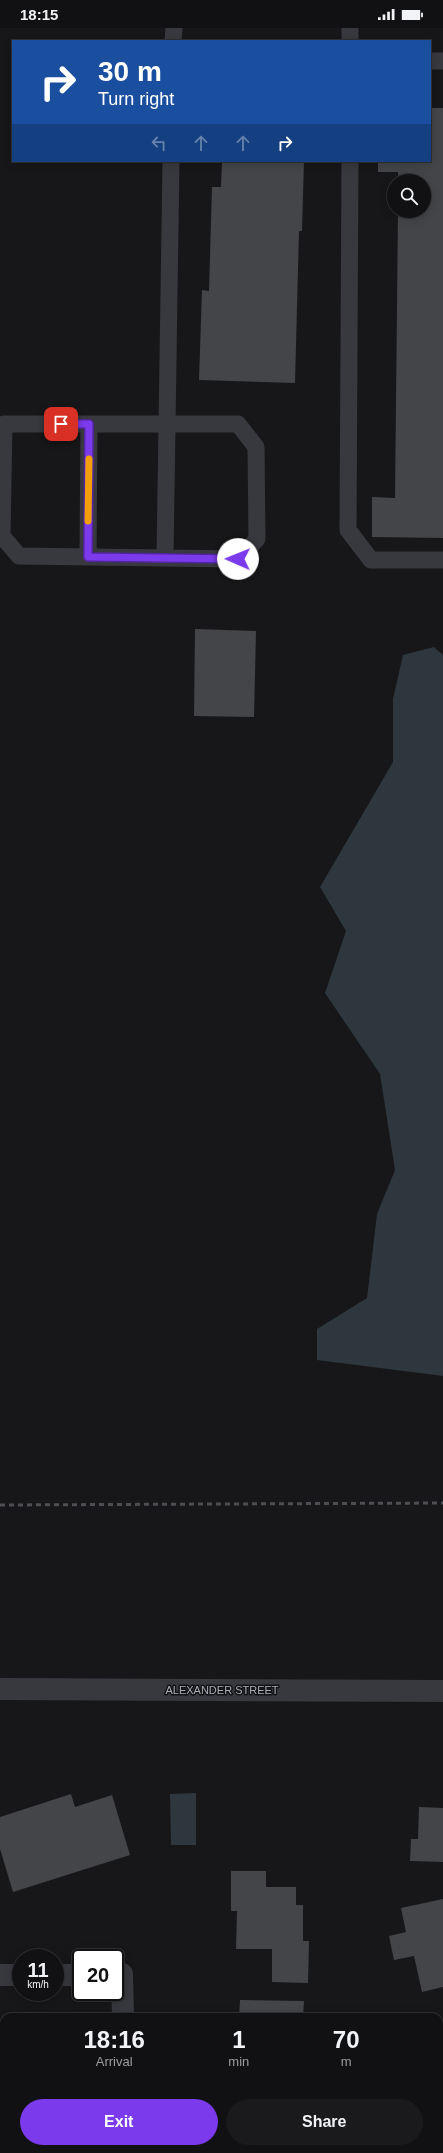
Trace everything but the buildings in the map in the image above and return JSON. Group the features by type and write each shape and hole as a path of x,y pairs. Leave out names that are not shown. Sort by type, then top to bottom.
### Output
{"street":[{"name":"ALEXANDER STREET","path":"0,1689 443,1691"},
{"path":"0,1975 12,1975"},
{"path":"123,2001 123,2013"}],"lane":[{"path":"173,40 174,28"},
{"path":"350,28 350,40"},
{"path":"431,61 443,61"},
{"path":"165,558 171,162"},
{"path":"350,162 348,530 371,560 443,560"},
{"path":"4,424 89,424 238,424 256,447 257,539 238,559 19,556 2,536 4,424"},
{"path":"88,557 89,424"}],"shaded area":[{"path":"434,647 443,655 443,1376 317,1360 317,1329 367,1298 377,1214 395,1170 380,1074 325,993 346,931 320,887 393,762 393,699 403,655"},
{"path":"196,1793 196,1845 171,1845 170,1794"}],"railway":[{"path":"0,1505 443,1503"}],"slow traffic":[{"path":"88,521 89,459"}],"route":[{"path":"61,424 89,424 88,557 238,559"}]}
